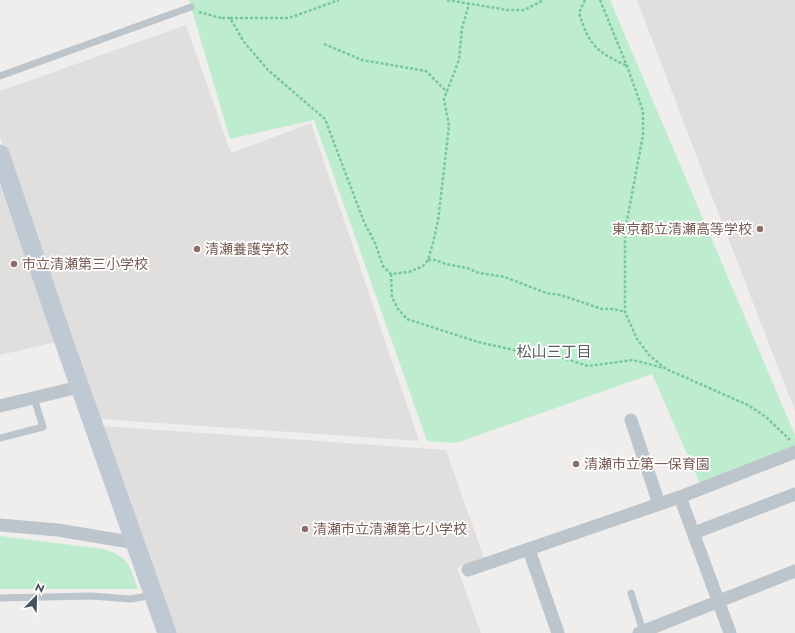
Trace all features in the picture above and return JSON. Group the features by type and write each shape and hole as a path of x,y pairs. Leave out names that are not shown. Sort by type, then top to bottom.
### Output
{"street":[{"path":"0,154 167,633"},
{"path":"0,406 80,387"},
{"path":"631,420 659,504"},
{"path":"468,570 680,497 795,452"},
{"path":"694,533 795,494"},
{"path":"680,497 720,601 730,633"},
{"path":"0,525 58,530 136,543"},
{"path":"529,550 558,633"},
{"path":"641,632 795,571"}],"lane":[{"path":"0,76 191,7"},
{"path":"0,438 43,427 34,398"},
{"path":"631,593 641,632"},
{"path":"0,598 91,596 131,599 154,594"}],"path":[{"path":"191,7 199,12 230,18 289,18 339,0"},
{"path":"447,0 508,10 524,10 544,0"},
{"path":"585,0 579,13 590,42 602,54 628,66"},
{"path":"600,0 628,66 643,111 643,134 635,168 625,231 625,312 637,339 649,355 666,369"},
{"path":"391,274 409,272 423,266 428,260 438,221 446,166 449,126 444,99 459,60 462,28 469,4"},
{"path":"230,18 244,42 268,70 309,103 325,119 364,222 375,243 383,266 391,274 392,297 398,309 407,319 478,342 514,350 528,356 557,356 588,366 633,360 666,369 748,405 766,417 795,444"},
{"path":"324,44 362,60 426,71 447,92"},
{"path":"428,260 435,260 446,264 467,268 479,273 505,277 546,293 561,295 602,309 614,309 625,312"}],"shaded area":[{"name":"東京都立清瀬高等学校","path":"637,0 795,0 795,411 706,181"},
{"name":"清瀬養護学校","path":"186,25 231,153 311,123 419,441 100,419 0,137 0,91"},
{"name":"市立清瀬第三小学校","path":"0,186 56,342 0,355"},
{"name":"清瀬市立清瀬第七小学校","path":"102,426 446,450 484,558 457,568 481,633 173,633"}],"green space":[{"path":"189,0 610,0 795,435 795,452 702,488 652,374 456,443 427,441 314,120 230,139"},
{"path":"0,536 104,549 113,552 124,559 127,563 133,574 138,589 0,589"}],"place":[{"name":"東京都立清瀬高等学校","path":"760,229"},
{"name":"清瀬養護学校","path":"197,249"},
{"name":"市立清瀬第三小学校","path":"14,264"},
{"name":"清瀬市立第一保育園","path":"576,464"},
{"name":"清瀬市立清瀬第七小学校","path":"305,529"}],"district":[{"name":"松山三丁目","path":"554,352"}]}
